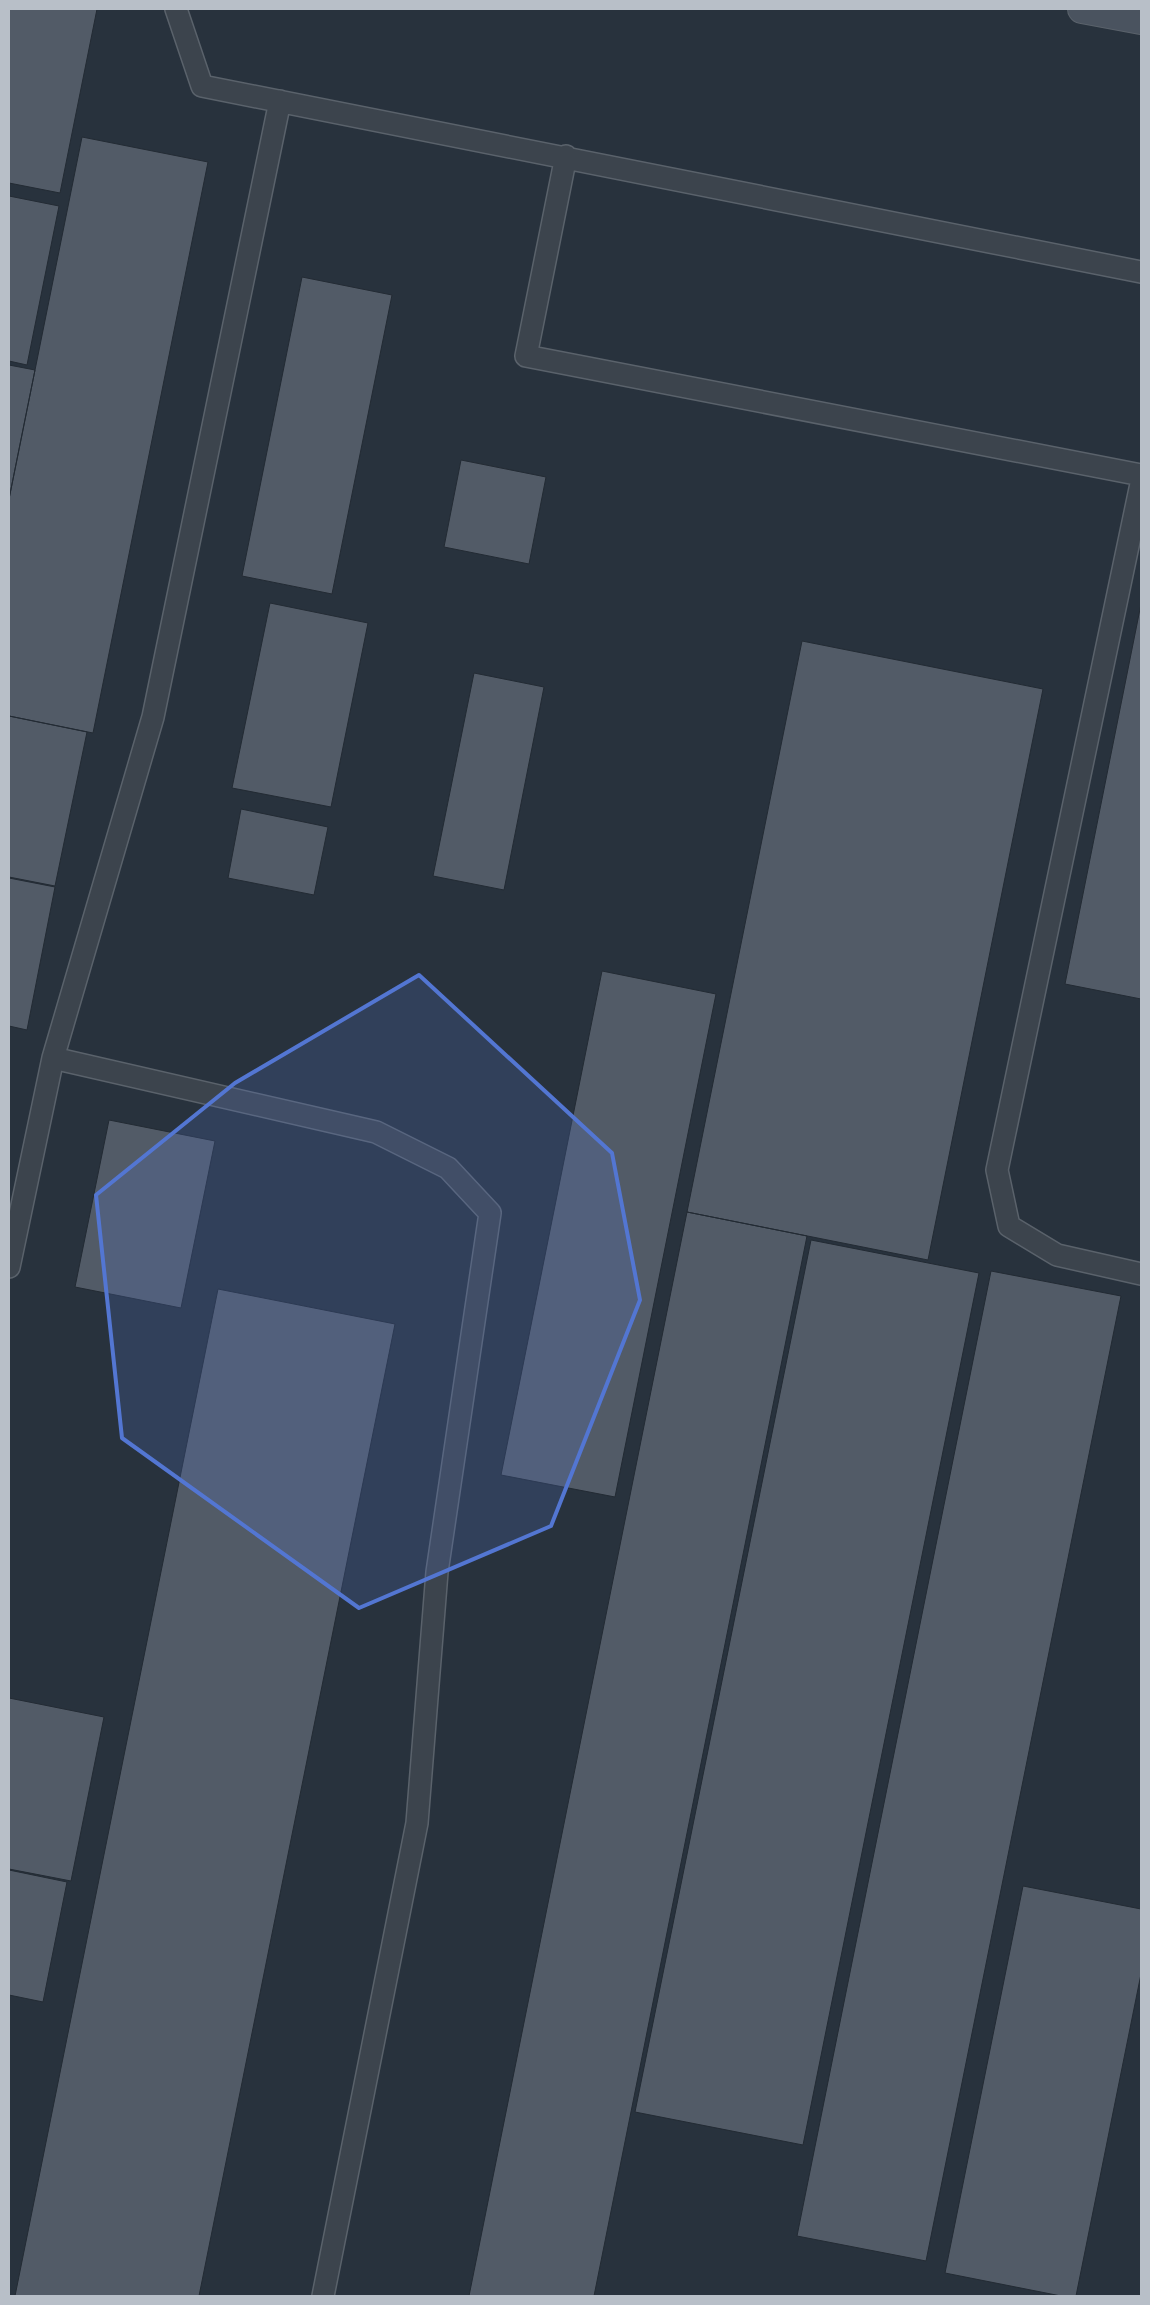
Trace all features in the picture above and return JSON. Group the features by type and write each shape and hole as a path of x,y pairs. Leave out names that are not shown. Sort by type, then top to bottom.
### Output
{"street":[{"path":"1082,9 1141,20"}],"lane":[{"path":"176,9 202,86 566,156 1141,272"},
{"path":"9,1267 53,1058 152,717 280,101"},
{"path":"566,156 526,356 1141,475"},
{"path":"1141,484 997,1170 1009,1226 1057,1255 1141,1274"},
{"path":"53,1058 376,1132 448,1168 490,1213 437,1572 417,1822 324,2296"}],"highlighted area":[{"path":"419,975 612,1153 640,1300 551,1526 359,1608 122,1438 96,1195 235,1083"}],"building":[{"path":"9,9 97,9 60,193 9,183"},
{"path":"82,137 208,162 93,733 9,716 9,499"},
{"path":"9,196 59,206 27,365 9,361"},
{"path":"302,277 392,295 332,594 242,576"},
{"path":"9,365 35,370 9,499"},
{"path":"461,460 546,477 529,564 444,547"},
{"path":"270,603 368,623 331,807 232,788"},
{"path":"1141,604 1141,999 1065,984"},
{"path":"802,641 1043,689 928,1260 687,1212"},
{"path":"474,673 544,687 504,890 433,876"},
{"path":"9,716 87,732 55,886 9,877"},
{"path":"241,809 328,827 314,895 228,878"},
{"path":"9,878 55,887 27,1030 9,1026"},
{"path":"602,971 716,994 615,1497 501,1475"},
{"path":"109,1120 215,1141 181,1308 75,1287"},
{"path":"687,1212 807,1236 594,2296 469,2296"},
{"path":"811,1240 979,1273 803,2145 635,2112"},
{"path":"991,1271 1121,1296 926,2261 797,2236"},
{"path":"218,1289 395,1324 199,2296 15,2296"},
{"path":"9,1698 104,1717 71,1881 9,1869"},
{"path":"9,1870 67,1882 43,2002 9,1995"},
{"path":"1023,1886 1141,1909 1141,1974 1076,2296 1061,2296 945,2273"}]}
